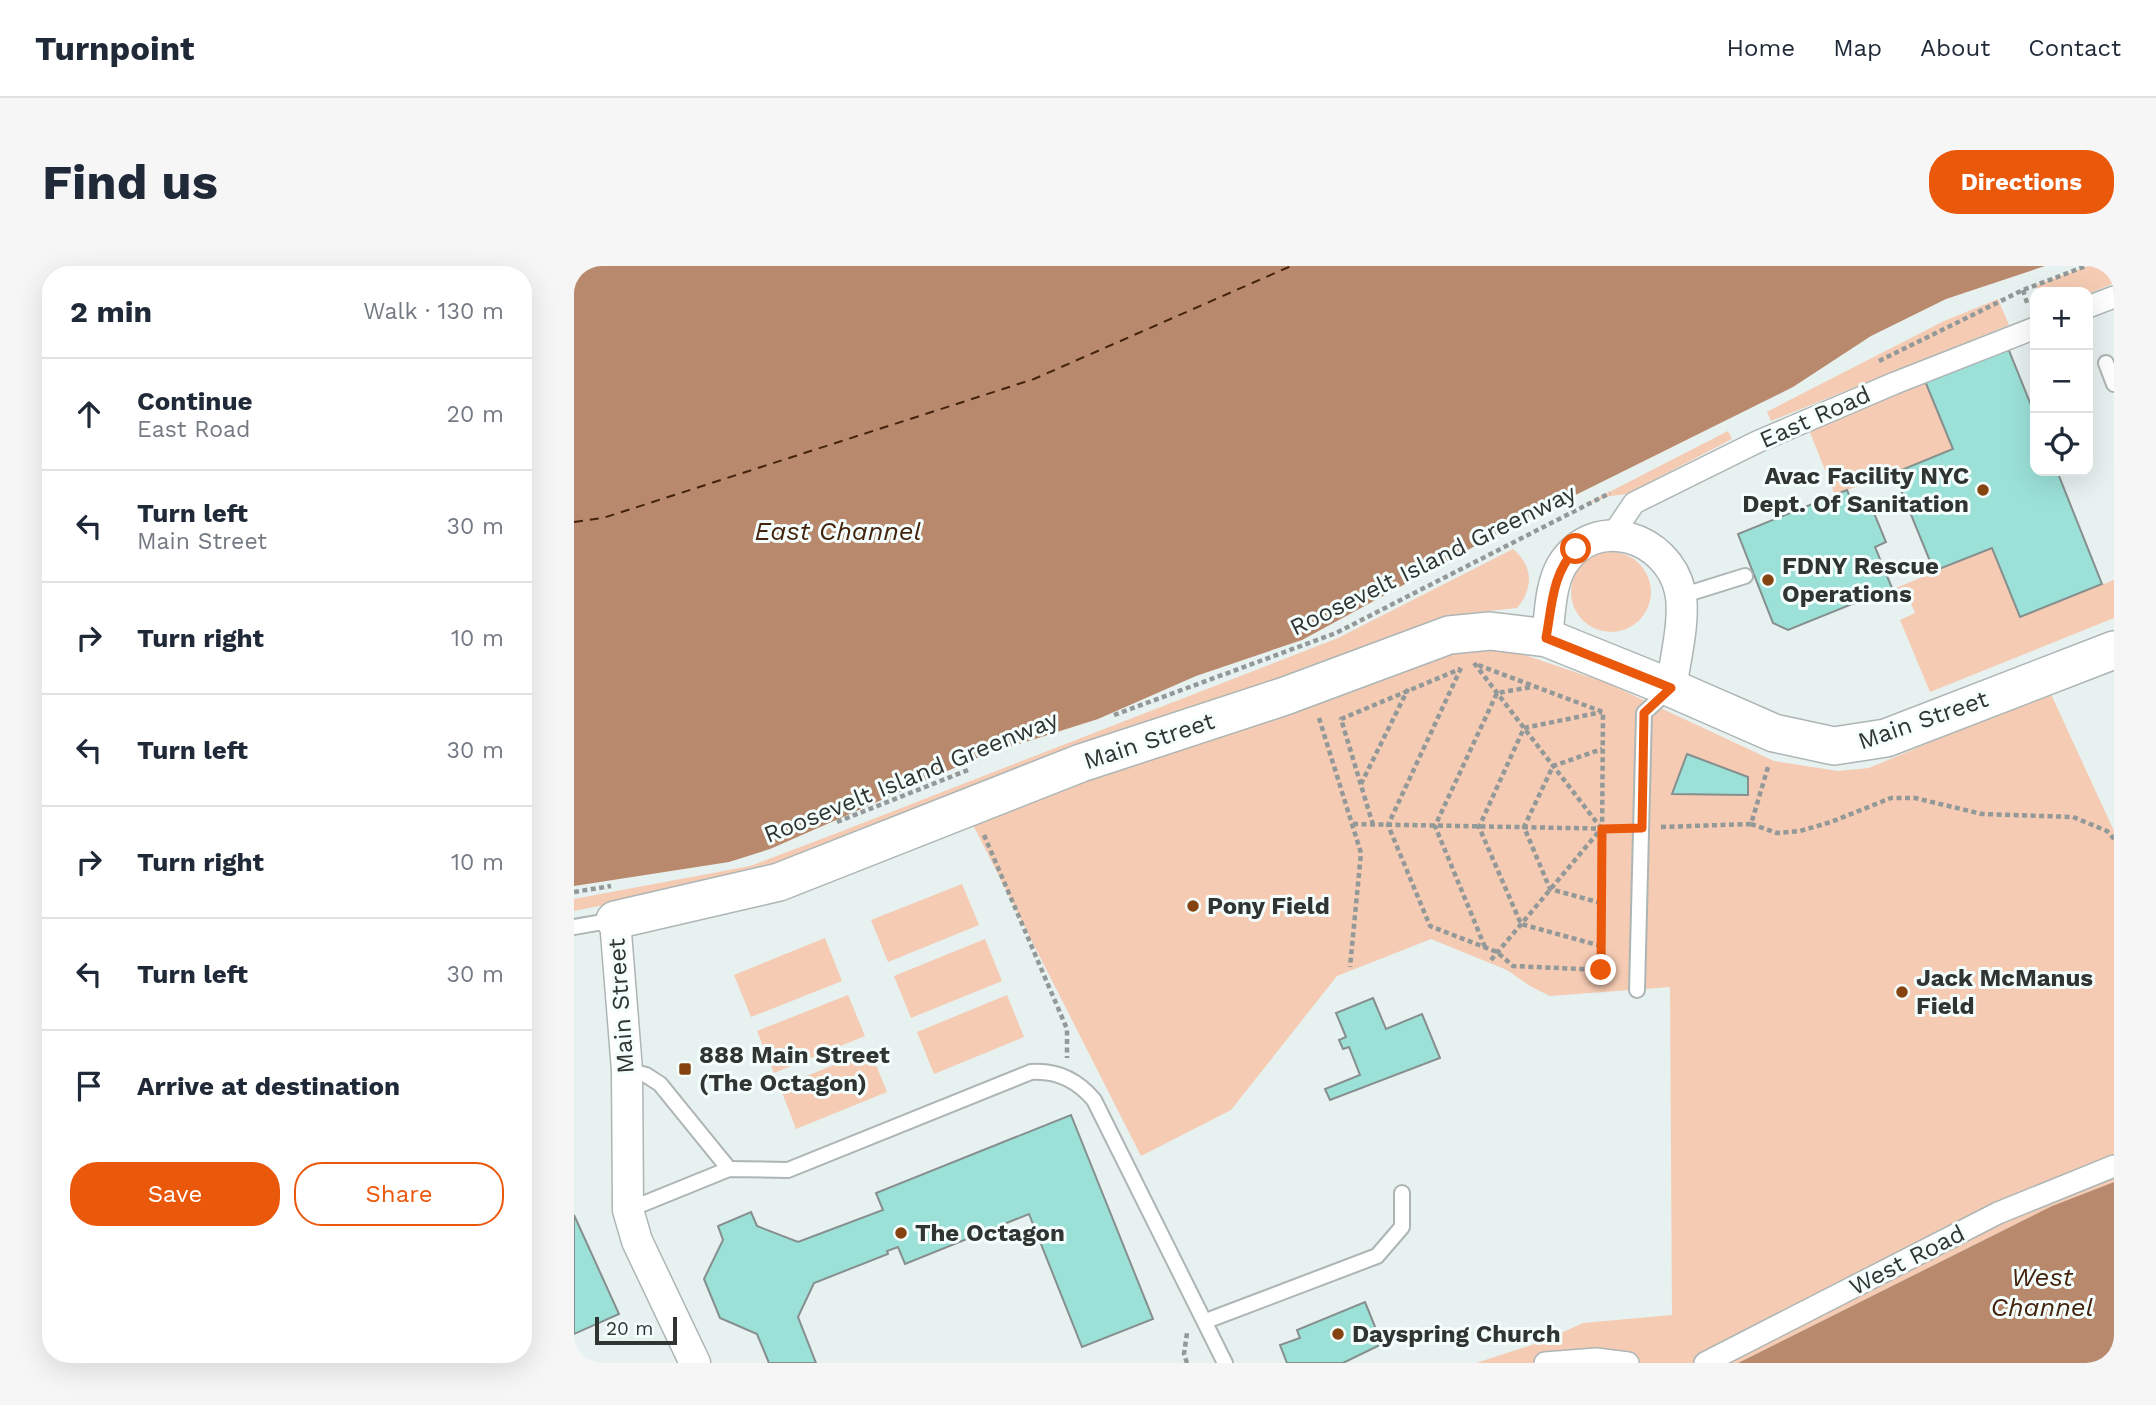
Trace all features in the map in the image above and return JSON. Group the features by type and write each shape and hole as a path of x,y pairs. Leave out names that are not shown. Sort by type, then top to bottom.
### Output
{"street":[{"path":"2093,305 2114,297"},
{"name":"East Road","path":"1613,534 1634,503 1757,442 1895,383 2030,330"},
{"path":"1546,638 1560,568 1588,541 1613,534 1641,540 1662,556 1676,577 1681,596 1671,688"},
{"name":"Main Street","path":"695,1363 636,1241 628,1210 627,1070 618,902 779,882 1032,781 1322,683 1439,638 1490,631 1546,638 1774,733 1806,742 1848,746 1886,738 2114,650"},
{"name":"West Road","path":"1705,1363 1998,1213 2114,1166"},
{"path":"1545,1363 1596,1359 1628,1363"}],"lane":[{"path":"2106,363 2114,384"},
{"path":"1681,596 1745,576"},
{"path":"1637,990 1644,713 1671,688"},
{"path":"574,927 618,902"},
{"path":"627,1070 646,1075 660,1084 729,1169"},
{"path":"628,1210 729,1169 788,1170 1031,1072 1043,1071 1069,1079 1094,1100 1225,1363"},
{"path":"1206,1321 1377,1256 1402,1227 1402,1193"}],"path":[{"path":"1873,364 2022,290 2086,266"},
{"name":"Roosevelt Island Greenway","path":"1108,718 1336,632 1619,488"},
{"path":"1474,663 1602,829"},
{"path":"1373,825 1341,719 1474,663 1603,712"},
{"path":"1461,668 1388,825 1430,926 1497,952 1513,966 1601,970 1603,712"},
{"path":"1497,693 1535,686"},
{"path":"1361,785 1408,689"},
{"path":"1486,948 1435,826 1497,693"},
{"path":"1315,707 1361,853 1350,967"},
{"path":"1524,728 1603,712"},
{"path":"1521,924 1479,827 1524,728"},
{"path":"1550,889 1524,827 1553,766 1602,749"},
{"path":"1751,824 1768,767"},
{"name":"Roosevelt Island Greenway","path":"831,825 970,769"},
{"path":"1353,824 1602,829 1751,824 1777,833 1800,831 1831,822 1891,798 1915,798 1982,814 2074,817 2107,831 2114,839"},
{"path":"982,829 1067,1029 1069,1079"},
{"path":"1491,960 1602,829"},
{"path":"1550,889 1601,903"},
{"path":"574,892 618,902"},
{"path":"1521,924 1601,946"}],"shaded area":[{"path":"2088,266 2114,266 2114,283 2093,292 2093,287 2036,285"},
{"path":"1998,299 2009,325 1771,421 1767,412 1944,321"},
{"path":"1925,381 1953,449 1835,495 1809,430"},
{"path":"1728,431 1732,439 1627,494 1610,496 1584,505"},
{"path":"1992,548 2020,617 2114,580 2114,618 1930,692 1900,620 1915,613 1907,594 1899,596 1896,588"},
{"path":"1513,549 1528,570 1529,577 1526,593 1517,608 1470,613 1216,701 797,860 703,885 574,911 574,899 750,866 832,835 1338,638"},
{"path":"1603,552 1619,552 1640,563 1651,584 1651,600 1640,621 1619,632 1603,632 1589,626 1577,614 1571,600 1571,584 1577,570 1589,558"},
{"path":"1479,647 1516,652 1607,683 1774,761 1838,771 1869,768 2050,692 2114,831 2114,1182 2052,1206 1738,1363 1476,1363 1541,1342 1583,1323 1672,1315 1670,987 1550,996 1507,970 1431,939 1337,976 1231,1110 1141,1156 969,817 1430,653"},
{"path":"962,884 979,925 888,962 871,920"},
{"path":"825,938 842,981 751,1017 734,975"},
{"path":"985,939 1002,981 911,1018 894,976"},
{"path":"848,995 865,1036 774,1073 757,1031"},
{"path":"1007,995 1024,1037 934,1074 917,1032"},
{"path":"870,1050 887,1092 796,1129 780,1087"}],"water":[{"name":"East Channel","path":"574,266 2045,266 1946,299 1871,336 1793,387 1499,533 1302,640 1196,676 1098,719 984,755 770,849 729,862 574,886"},
{"name":"West Channel","path":"2114,1182 2114,1363 1738,1363 2052,1206"}],"building":[{"name":"Avac Facility NYC Dept. Of Sanitation","path":"2008,348 2030,403 2030,476 2059,476 2102,584 2020,617 1992,548 1934,571 1894,473 1953,449 1925,381"},
{"path":"1847,490 1854,507 1869,501 1886,542 1875,547 1892,588 1788,630 1773,623 1738,534"},
{"path":"1687,754 1748,777 1748,795 1672,794"},
{"path":"1373,998 1386,1029 1422,1014 1440,1058 1330,1100 1325,1089 1360,1075 1349,1047 1343,1049 1339,1040 1346,1037 1336,1013"},
{"name":"The Octagon","path":"1071,1115 1153,1319 1082,1347 1029,1214 905,1264 898,1247 887,1251 888,1254 814,1283 798,1317 816,1363 769,1363 757,1334 720,1318 704,1279 723,1240 718,1226 751,1212 757,1226 798,1242 883,1210 876,1193"},
{"path":"574,1215 619,1314 574,1334"},
{"name":"Dayspring Church","path":"1365,1302 1382,1344 1343,1363 1287,1363 1280,1345 1300,1338 1297,1330"}],"ferry route":[{"path":"574,522 603,518 1034,379 1291,266"}],"place":[{"name":"Avac Facility NYC Dept. Of Sanitation","path":"1983,490"},
{"name":"FDNY Rescue Operations","path":"1768,580"},
{"name":"Pony Field","path":"1193,906"},
{"name":"Jack McManus Field","path":"1902,992"},
{"name":"888 Main Street (The Octagon)","path":"685,1069"},
{"name":"The Octagon","path":"901,1233"},
{"name":"Dayspring Church","path":"1338,1334"}],"route":[{"path":"1576,549 1560,568 1556,579 1546,638 1671,688 1644,713 1642,828 1602,829 1601,970"}]}
